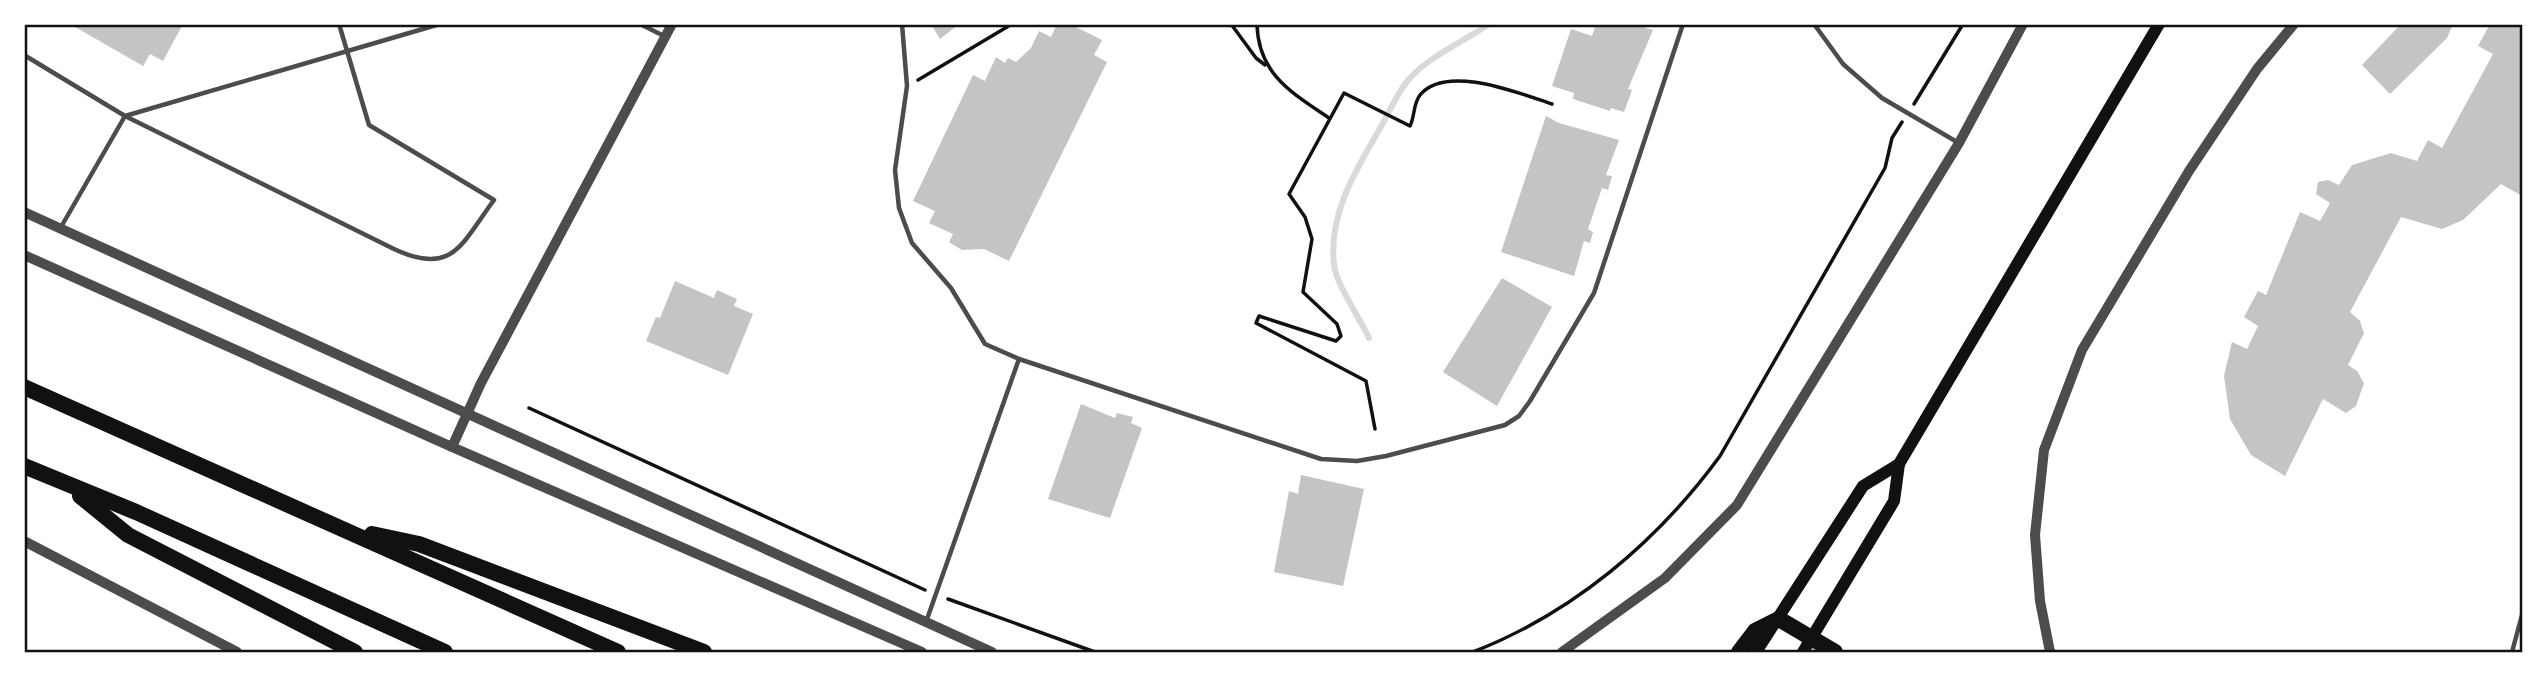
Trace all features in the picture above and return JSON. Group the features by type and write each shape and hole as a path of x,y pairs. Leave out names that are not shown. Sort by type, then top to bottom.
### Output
{"highway":[{"path":"24,387 618,653"},
{"path":"24,466 67,486 136,512 445,653"},
{"path":"67,486 128,535 355,653"},
{"path":"342,528 419,544 704,653"},
{"path":"1739,653 1755,631 1779,619 1807,646 1835,653"}],"main road":[{"path":"1807,646 1894,501 1899,464 2159,24"},
{"path":"1756,653 1863,486 1899,464"}],"street":[{"path":"452,447 466,414 672,24"},
{"path":"1562,653 1665,578 1737,505 1959,143 2023,24"},
{"path":"2050,653 2040,601 2035,535 2043,450 2077,363 2189,171 2257,69 2294,24"},
{"path":"24,212 992,653"},
{"path":"24,255 452,447 922,653"},
{"path":"24,541 237,653"}],"lane":[{"path":"24,55 125,116 411,257 431,261 445,258 461,244 494,200 369,125 339,24"},
{"path":"60,228 125,116 440,24"},
{"path":"640,24 665,37"},
{"path":"902,24 908,86 895,170 899,208 912,243 951,288 985,344 1019,359 1321,459 1357,461 1505,425 1519,416 1594,293 1683,24"},
{"path":"1814,24 1843,64 1882,98 1959,143"},
{"path":"926,622 1019,359"},
{"path":"2512,653 2522,615"}],"path":[{"path":"908,86 1012,24"},
{"path":"1231,24 1277,81 1329,118"},
{"path":"1257,24 1257,41 1266,66"},
{"path":"1473,653 1560,607 1591,586 1649,539 1699,485 1720,456 1885,168 1892,138 1963,24"},
{"path":"1375,429 1366,381 1256,323 1259,316 1336,341 1341,336 1338,324 1303,292 1312,239 1305,217 1289,194 1329,118 1344,93 1403,125 1410,126 1418,97 1425,90 1441,84 1466,81 1488,83 1552,104"},
{"path":"529,408 936,595 985,610 1096,653"}],"building":[{"path":"70,24 183,24 163,61 150,54 143,66"},
{"path":"931,24 959,24 940,39"},
{"path":"1057,24 1070,24 1102,40 1094,55 1107,62 1009,261 984,249 962,250 949,242 953,234 929,223 935,211 913,201 973,75 985,81 996,57 1005,63 1008,58 1016,62 1031,48 1039,31 1051,37"},
{"path":"1596,24 1634,24 1653,30 1628,89 1632,90 1624,112 1611,108 1610,111 1573,99 1574,93 1552,86 1571,29 1592,36"},
{"path":"2401,24 2453,24 2447,38 2390,94 2362,65"},
{"path":"2490,24 2522,24 2522,196 2501,184 2463,220 2442,229 2401,217 2350,312 2360,321 2364,333 2348,365 2357,371 2364,383 2356,406 2346,413 2323,399 2285,476 2251,455 2230,419 2224,376 2232,342 2247,349 2258,326 2244,317 2258,291 2266,295 2300,212 2320,221 2330,203 2316,194 2318,182 2328,180 2339,185 2352,165 2391,153 2417,161 2428,140 2442,148 2493,54 2478,46"},
{"path":"1546,116 1559,123 1619,140 1606,175 1612,176 1608,190 1602,188 1588,229 1593,232 1590,243 1584,241 1574,276 1501,252"},
{"path":"1502,278 1552,307 1497,406 1443,372"},
{"path":"675,281 714,298 717,290 737,299 734,306 753,314 728,375 646,341 656,317 660,318"},
{"path":"1081,404 1115,418 1117,413 1133,417 1131,423 1142,428 1110,518 1048,499"},
{"path":"1301,475 1364,489 1343,586 1274,572 1289,491 1298,494"}],"waterway":[{"path":"1369,338 1344,291 1334,265 1335,227 1346,192 1394,101 1409,79 1437,56 1489,24"}]}
